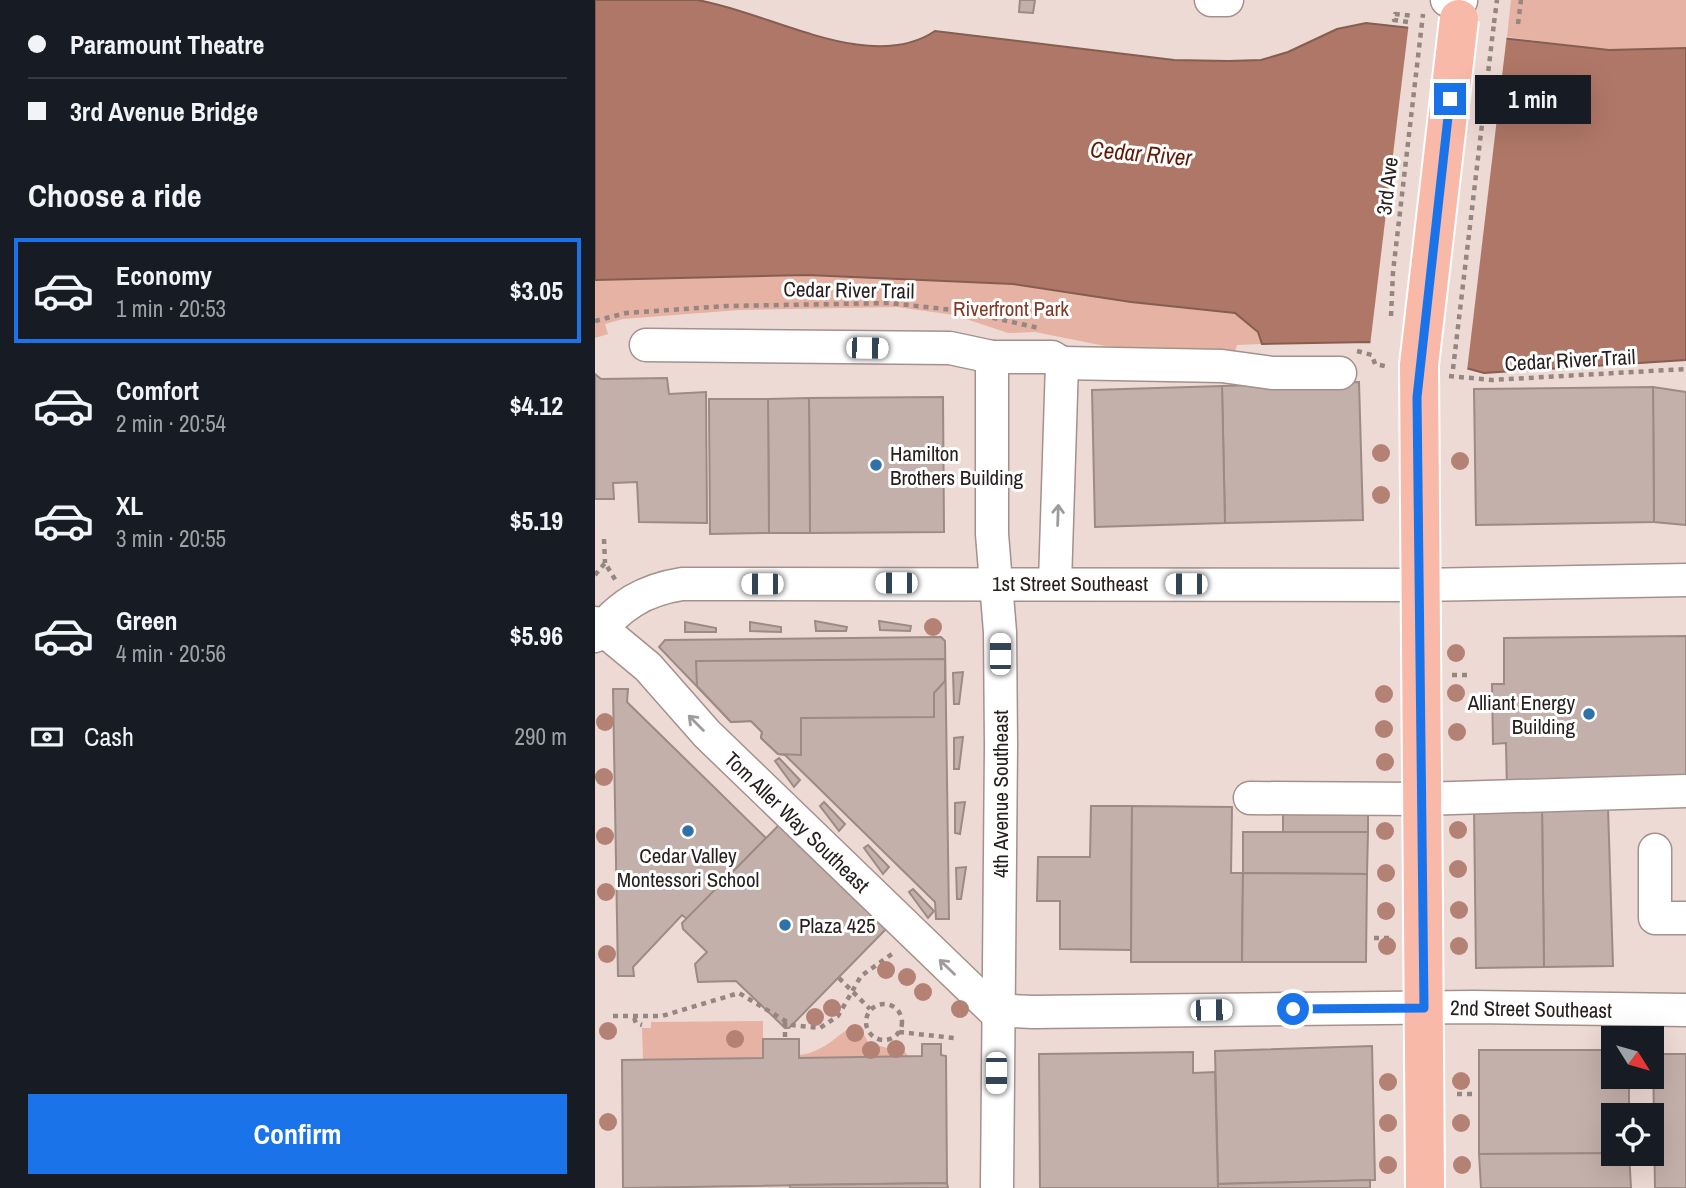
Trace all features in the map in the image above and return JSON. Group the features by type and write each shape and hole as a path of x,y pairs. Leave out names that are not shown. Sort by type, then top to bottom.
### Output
{"main road":[{"path":"1425,1188 1419,367 1463,8"}],"street":[{"path":"1211,0 1227,0"},
{"path":"646,345 950,348 992,358 1052,357 1062,369 1055,583"},
{"name":"4th Avenue Southeast","path":"992,358 1001,745 997,1188"},
{"path":"1062,369 1221,366 1272,373 1343,362"},
{"name":"1st Street Southeast","path":"597,629 638,596 682,584 1419,585 1686,580"},
{"name":"Tom Aller Way Southeast","path":"597,629 648,667 682,710 984,1003 998,1011"},
{"path":"1250,797 1421,799 1686,790"},
{"path":"1655,850 1655,918 1686,918"},
{"name":"2nd Street Southeast","path":"998,1011 1424,1008 1686,1010"}],"path":[{"path":"1518,24 1521,0"},
{"path":"1343,362 1368,352 1373,356 1375,364 1419,367 1463,8"},
{"name":"3rd Ave","path":"1391,324 1392,272 1463,8"},
{"path":"1408,22 1394,20 1395,14 1414,16"},
{"name":"Cedar River Trail","path":"595,321 626,313 727,306 890,303 962,311 1051,331"},
{"name":"Cedar River Trail","path":"1455,377 1492,380 1686,369"},
{"path":"604,539 605,563 619,586"},
{"path":"595,575 605,563"},
{"path":"1452,675 1469,675"},
{"path":"1374,938 1391,938"},
{"path":"613,1016 634,1018 675,1014 739,993 785,1022 811,1029 830,1024 838,1016 860,976 893,954"},
{"path":"839,978 871,1009"},
{"path":"899,1032 902,1017 895,1007 883,1004 871,1009 866,1020 871,1036 888,1040 899,1032 954,1038"},
{"path":"634,1018 636,1023 642,1025"},
{"path":"785,1022 785,1039"},
{"path":"1457,1094 1473,1094"}],"green space":[{"path":"1511,0 1686,0 1686,48 1609,50 1507,37"},
{"name":"Riverfront Park","path":"807,275 1013,284 1131,302 1220,310 1235,313 1247,321 1258,332 1262,344 1237,345 1233,359 1105,346 1035,332 1008,333 954,315 897,307 739,310 623,319 605,324 608,334 595,338 595,280"},
{"path":"763,1021 763,1058 643,1059 642,1028 651,1028 651,1022"},
{"path":"859,1025 868,1042 887,1048 899,1043 908,1056 799,1058 799,1055 827,1045 847,1030"}],"water":[{"name":"Cedar River","path":"595,0 697,0 850,43 880,46 909,43 935,31 1174,60 1261,60 1288,52 1337,29 1366,23 1609,50 1686,48 1686,360 1484,373 1370,342 1262,344 1258,332 1235,313 1131,302 1013,284 807,275 595,280"}],"pier":[{"path":"1409,22 1507,34 1467,371 1445,368 1370,346"}],"building":[{"path":"1020,0 1035,0 1033,13 1019,12"},
{"path":"595,374 601,379 667,378 669,394 706,392 707,523 639,522 637,482 613,483 614,499 595,499"},
{"path":"1359,382 1363,520 1225,523 1222,386"},
{"path":"1222,386 1225,523 1095,527 1092,390"},
{"path":"1653,387 1686,392 1686,525 1654,522"},
{"path":"1653,387 1654,522 1476,525 1474,389"},
{"name":"Hamilton Brothers Building","path":"943,397 944,532 810,533 809,398"},
{"path":"809,398 810,533 769,533 768,399"},
{"path":"709,399 768,399 769,533 710,534"},
{"path":"815,621 847,627 846,631 816,631"},
{"path":"879,621 911,626 910,631 880,630"},
{"path":"685,622 716,628 716,632 685,632"},
{"path":"750,622 781,627 781,632 750,631"},
{"name":"Alliant Energy Building","path":"1686,636 1686,788 1507,790 1506,743 1493,744 1492,684 1504,684 1504,638"},
{"path":"941,637 945,641 949,919 936,919 935,902 785,755 778,754 761,738 762,732 751,721 731,722 659,647 665,640"},
{"path":"945,659 945,681 934,693 934,717 801,718 801,755 778,754 761,738 762,732 751,721 731,722 697,686 696,661"},
{"path":"963,672 959,704 954,704 953,673"},
{"name":"Cedar Valley Montessori School","path":"613,689 628,689 627,702 766,838 687,919 682,915 633,967 634,976 618,976"},
{"path":"963,737 959,769 954,769 954,738"},
{"path":"779,758 800,780 794,787 775,761"},
{"path":"824,802 845,824 839,831 820,806"},
{"path":"965,802 960,834 955,833 955,803"},
{"path":"1091,806 1132,806 1131,950 1060,949 1060,901 1037,901 1038,857 1090,857"},
{"path":"1132,806 1232,807 1231,873 1243,873 1242,962 1131,962"},
{"path":"1608,807 1613,966 1544,967 1542,809"},
{"path":"1474,808 1542,809 1544,967 1476,968"},
{"path":"1283,812 1368,812 1368,832 1283,832"},
{"name":"Plaza 425","path":"782,822 888,927 789,1028 785,1028 736,981 698,982 695,964 707,952 683,929 682,923"},
{"path":"1243,832 1368,832 1367,874 1243,873"},
{"path":"868,845 889,867 883,874 864,848"},
{"path":"966,867 961,899 957,899 956,868"},
{"path":"1243,873 1367,874 1366,962 1242,962"},
{"path":"913,889 934,911 928,918 909,892"},
{"path":"763,1039 799,1039 799,1058 922,1056 922,1044 941,1044 941,1055 946,1056 947,1183 623,1188 622,1060 763,1058"},
{"path":"1372,1046 1375,1180 1218,1184 1215,1051"},
{"path":"1479,1050 1601,1050 1601,1089 1629,1089 1629,1103 1601,1103 1601,1153 1479,1154"},
{"path":"1193,1052 1193,1073 1215,1072 1218,1188 1040,1188 1039,1054"},
{"path":"1664,1054 1686,1054 1686,1188 1655,1188 1655,1166 1664,1166 1664,1103 1654,1103 1654,1089 1664,1089"},
{"path":"1601,1153 1601,1166 1630,1166 1631,1188 1481,1188 1479,1154"},
{"path":"1370,1180 1370,1188 1218,1188 1218,1184"},
{"path":"947,1183 948,1188 790,1188 790,1185"}],"place":[{"name":"Hamilton Brothers Building","path":"876,465"},
{"name":"Alliant Energy Building","path":"1589,714"},
{"name":"Cedar Valley Montessori School","path":"688,831"},
{"name":"Plaza 425","path":"785,925"}],"route":[{"path":"1293,1009 1424,1008 1417,397 1450,99"}]}
